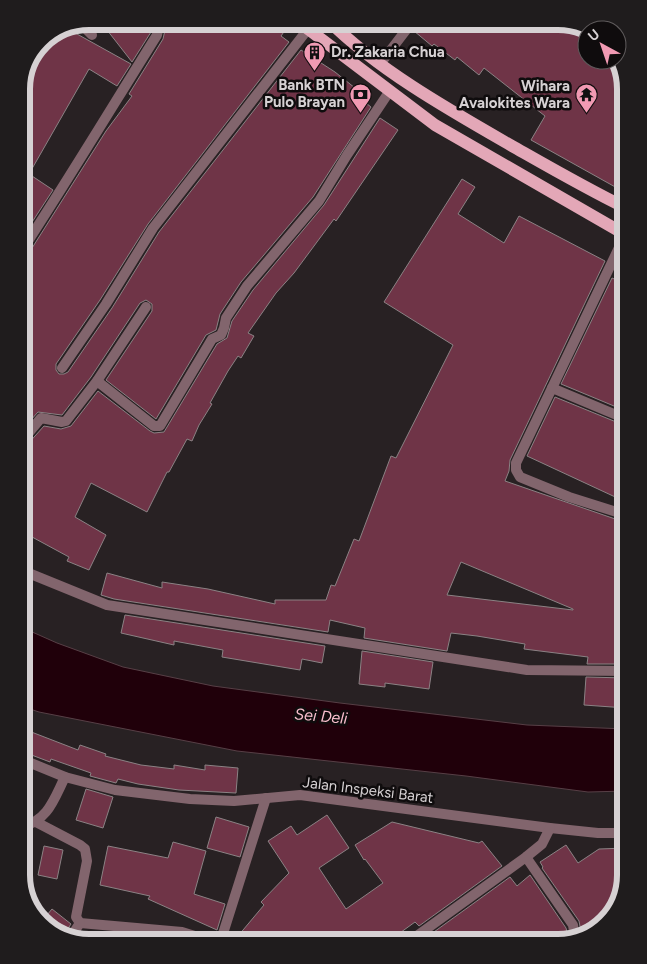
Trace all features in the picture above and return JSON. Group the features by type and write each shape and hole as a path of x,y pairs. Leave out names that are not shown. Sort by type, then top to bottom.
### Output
{"main road":[{"path":"310,30 389,92 435,125 617,230"},
{"path":"339,30 380,64 462,118 617,204"}],"street":[{"path":"87,30 92,35"},
{"path":"30,238 158,35 159,30"},
{"path":"62,368 106,304 153,228 300,30"},
{"path":"380,64 406,30"},
{"path":"97,380 154,426 160,426 212,339 221,335 226,318 247,286 319,201 389,92"},
{"path":"617,252 516,463 516,470 520,477 569,497 617,512"},
{"path":"30,431 41,418 66,421 97,380 146,307"},
{"path":"552,388 617,415"},
{"path":"30,574 106,605 527,670 617,671"},
{"name":"Jalan Inspeksi Barat","path":"30,763 65,777 115,790 190,799 234,801 300,795 550,828 617,833"},
{"path":"30,824 36,822 49,810 65,777"},
{"path":"223,934 266,798"},
{"path":"36,822 85,849 87,861 76,917 80,923"},
{"path":"419,934 526,857 542,844 550,828"},
{"path":"526,857 573,925 575,932"},
{"path":"74,932 80,923"},
{"path":"80,923 188,934"}],"water":[{"name":"Sei Deli","path":"30,631 123,667 213,686 527,725 617,729 617,791 588,792 466,776 237,751 30,709"}],"building":[{"path":"107,30 151,30 132,62"},
{"path":"165,30 285,30 281,36 289,42 148,224 100,300 56,364 56,370 59,374 68,372 112,308 159,232 301,50 335,72 355,88 352,92 371,107 313,197 241,282 220,314 216,330 206,335 156,419 106,380 152,311 152,304 146,300 140,303 91,377 62,415 38,412 30,421 30,251 106,131 132,96 129,94 163,39"},
{"path":"415,30 562,30 577,33 577,70 614,70 617,89 617,188 531,140 545,116 484,68 479,75 457,57 455,60 434,44 432,46"},
{"path":"73,32 131,64 117,86 89,69 30,172 30,85 36,63 50,45 66,34"},
{"path":"380,118 398,130 336,221 334,219 294,273 276,293 248,333 254,336 241,358 238,356 228,371 192,441 187,439 169,472 167,472 147,512 91,483 75,517 106,535 89,570 67,561 69,557 30,536 30,442 44,426 61,429 71,426 98,391 150,431 154,433 164,432 217,344 227,338 232,321 253,290 324,205"},
{"path":"30,175 53,190 30,225"},
{"path":"462,179 475,187 458,214 504,243 519,216 605,261 510,460 509,471 505,481 617,520 615,538 617,538 617,664 587,664 588,657 524,649 525,644 451,633 447,651 364,638 365,628 330,620 328,632 114,599 101,595 107,573 162,588 162,582 208,589 275,604 275,600 326,600 331,585 335,586 354,539 359,541 391,456 396,458 453,345 384,302","holes":["461,562 573,610 447,595"]},
{"path":"612,278 617,280 617,407 561,384"},
{"path":"555,397 617,422 617,498 527,456"},
{"path":"125,615 325,646 322,663 302,659 300,670 222,657 223,650 174,641 174,645 121,633"},
{"path":"362,651 433,662 429,689 385,683 385,687 359,684"},
{"path":"586,677 617,678 617,707 584,705"},
{"path":"30,731 78,750 80,745 106,754 105,756 141,765 174,769 174,765 205,770 205,765 238,768 236,793 179,790 118,779 116,783 90,776 91,773 51,759 50,762 30,754"},
{"path":"86,789 113,797 103,828 76,820"},
{"path":"327,815 349,848 319,868 346,909 383,883 364,860 355,845 392,822 479,843 482,841 502,866 419,926 415,922 398,934 240,934 264,905 261,902 289,873 268,841 291,826 297,835"},
{"path":"216,817 249,827 240,857 207,848"},
{"path":"173,842 206,851 194,894 225,904 217,930 148,899 150,896 100,885 108,846 168,858"},
{"path":"566,845 578,863 599,849 617,848 615,890 613,898 605,911 594,922 581,930 579,921 542,868 540,862"},
{"path":"44,846 63,850 57,879 38,875"},
{"path":"530,875 566,928 567,933 431,934 510,877 517,886"},
{"path":"52,909 71,924 66,930 46,916"}],"place":[{"name":"Dr. Zakaria Chua","path":"315,71"},
{"name":"Bank BTN Pulo Brayan","path":"361,113"},
{"name":"Wihara Avalokites Wara","path":"586,114"}]}
